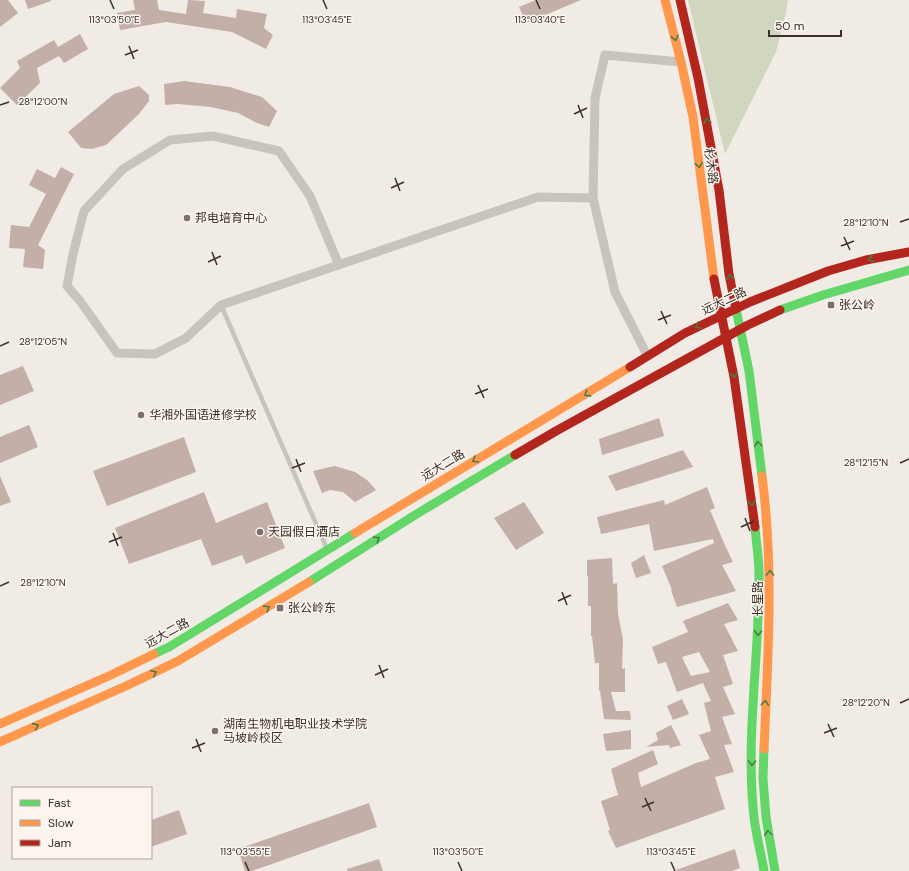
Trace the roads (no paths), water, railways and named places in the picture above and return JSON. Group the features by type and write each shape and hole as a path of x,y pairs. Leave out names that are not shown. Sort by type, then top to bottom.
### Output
{"main road":[{"name":"杉木路","path":"666,0 693,117 714,281 725,337"},
{"name":"杉木路","path":"680,0 708,127 719,190 729,274 740,329"},
{"name":"远大二路","path":"0,724 111,675 169,646 685,333 736,308 828,271 866,260 909,252"},
{"path":"0,742 126,686 178,661 260,612 415,515 556,431 740,329 784,308 909,270"},
{"name":"长星路","path":"740,329 749,371 764,488 770,568 770,615 763,778 766,817 775,871"},
{"name":"长星路","path":"725,337 734,377 744,456 756,528 759,571 758,625 752,734 752,779 755,829 764,871"}],"street":[{"path":"647,355 615,292 593,198 595,98 605,55 681,62"},
{"path":"339,265 310,196 279,151 212,136 170,140 123,168 84,211 73,254 67,286 80,301 117,353 155,354 186,338 221,305 339,265 538,197 593,198"}],"lane":[{"path":"221,305 328,550"}],"place":[{"name":"邦电培育中心","path":"187,218"},
{"name":"张公岭","path":"831,305"},
{"name":"华湘外国语进修学校","path":"141,415"},
{"name":"天园假日酒店","path":"260,532"},
{"name":"张公岭东","path":"280,608"},
{"name":"湖南生物机电职业技术学院 马坡岭校区","path":"215,731"}]}
